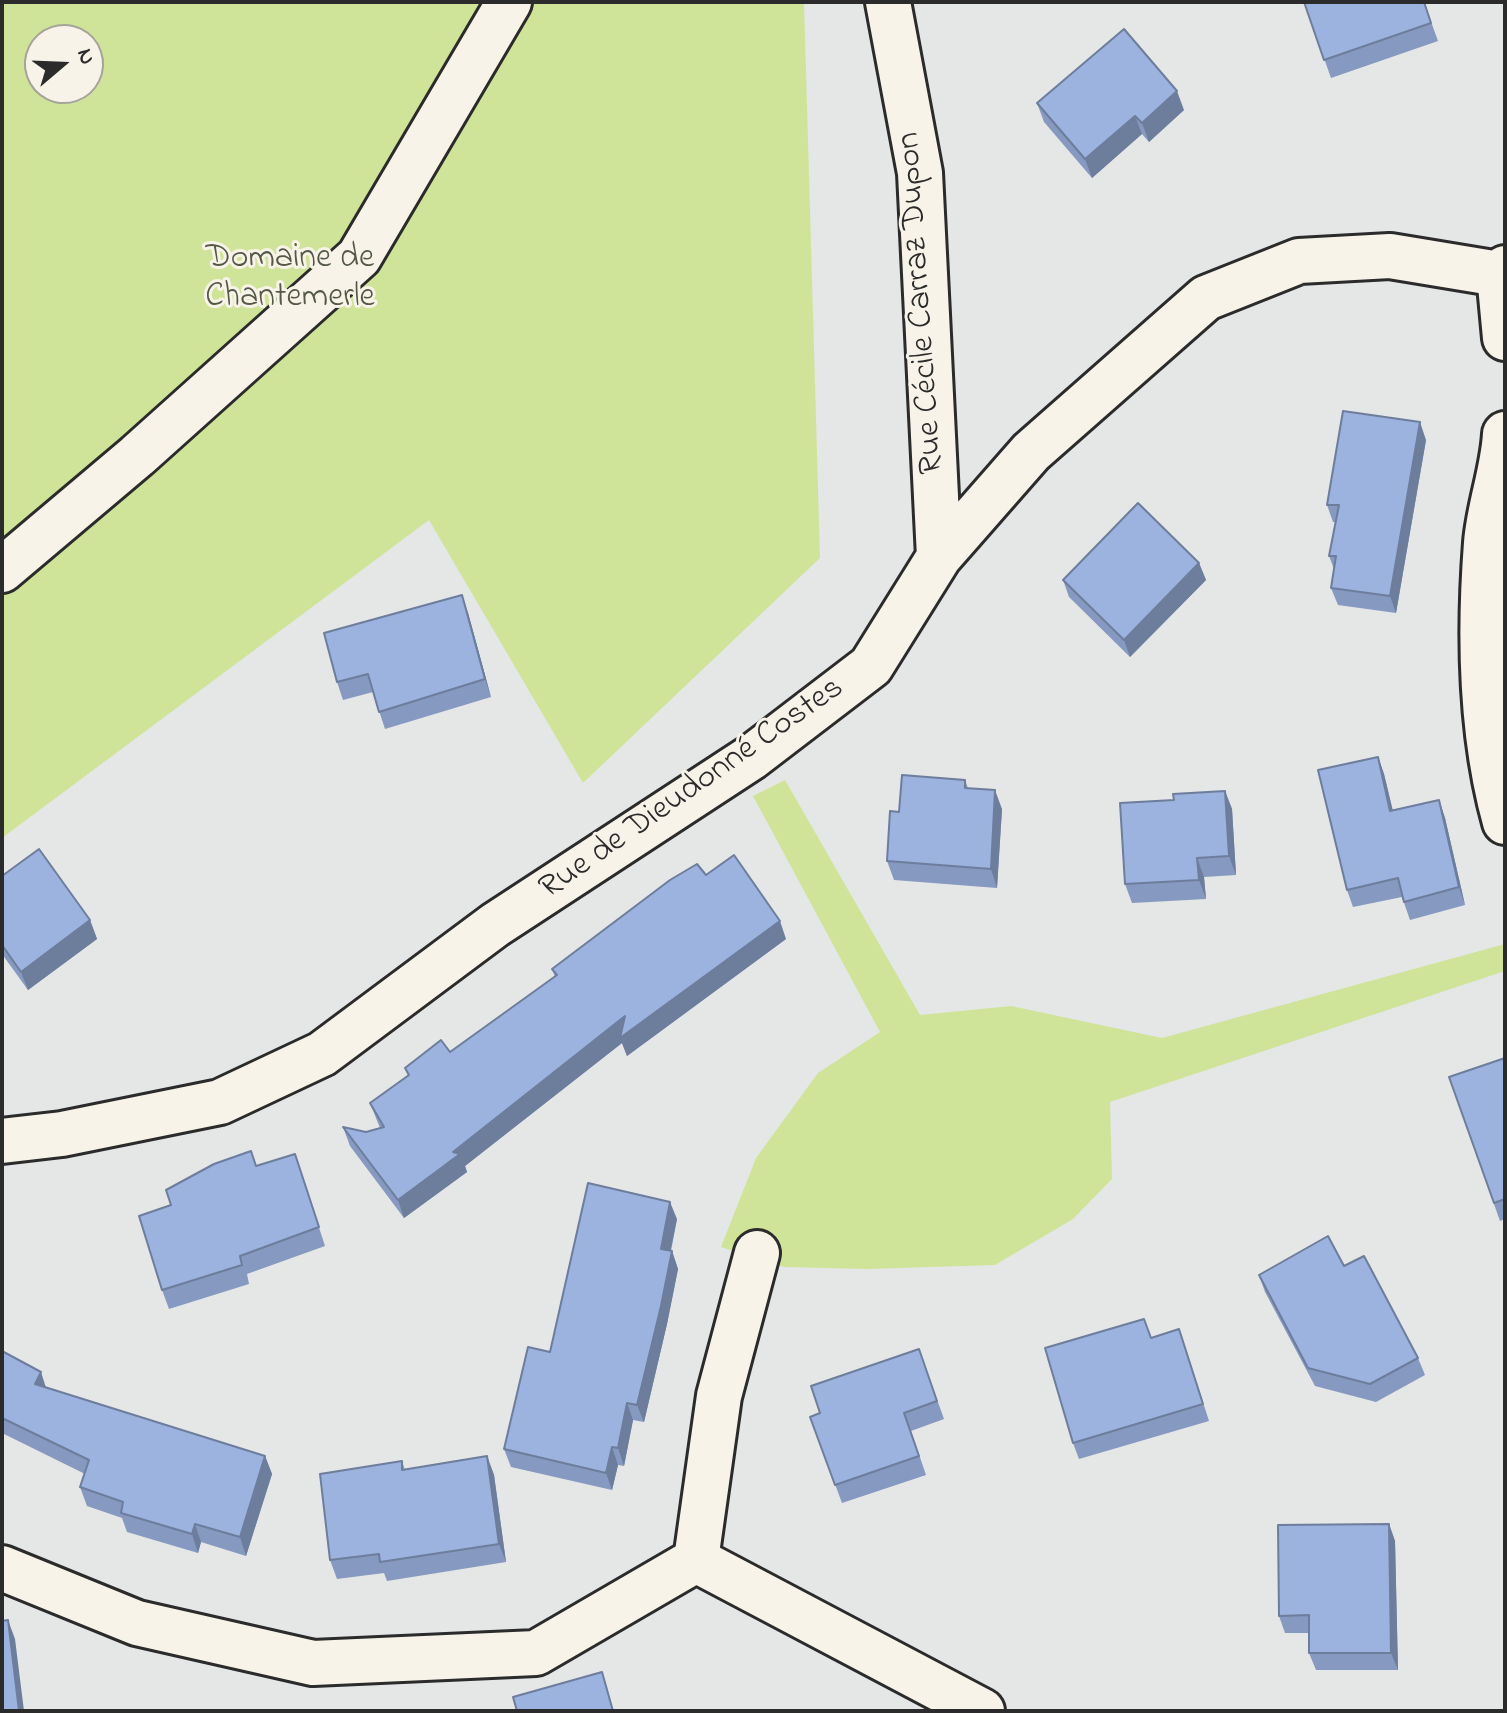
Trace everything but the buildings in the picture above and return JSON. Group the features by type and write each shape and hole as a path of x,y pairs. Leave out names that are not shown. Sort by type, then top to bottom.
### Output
{"street":[{"path":"2,570 137,456 359,257 509,2"},
{"name":"Rue Cécile Carraz Dupon","path":"888,2 920,173 939,557"},
{"name":"Rue de Dieudonné Costes","path":"2,1141 62,1134 220,1102 322,1054 495,925 752,757 871,666 939,557 1031,452 1206,298 1299,261 1390,256 1502,271"},
{"path":"1502,271 1505,338"},
{"path":"1505,434 1487,541 1484,637 1486,727 1505,822"},
{"path":"696,1560 719,1396 757,1253"},
{"path":"2,1568 137,1623 313,1663 536,1653 696,1560"},
{"path":"696,1560 982,1711"}],"green space":[{"name":"Domaine de Chantemerle","path":"2,2 804,2 820,558 583,783 429,520 2,838"},
{"path":"785,780 920,1015 1011,1006 1162,1038 1505,944 1505,971 1110,1102 1112,1179 1073,1219 995,1265 867,1269 784,1267 721,1247 756,1158 818,1073 880,1032 753,796"}]}
